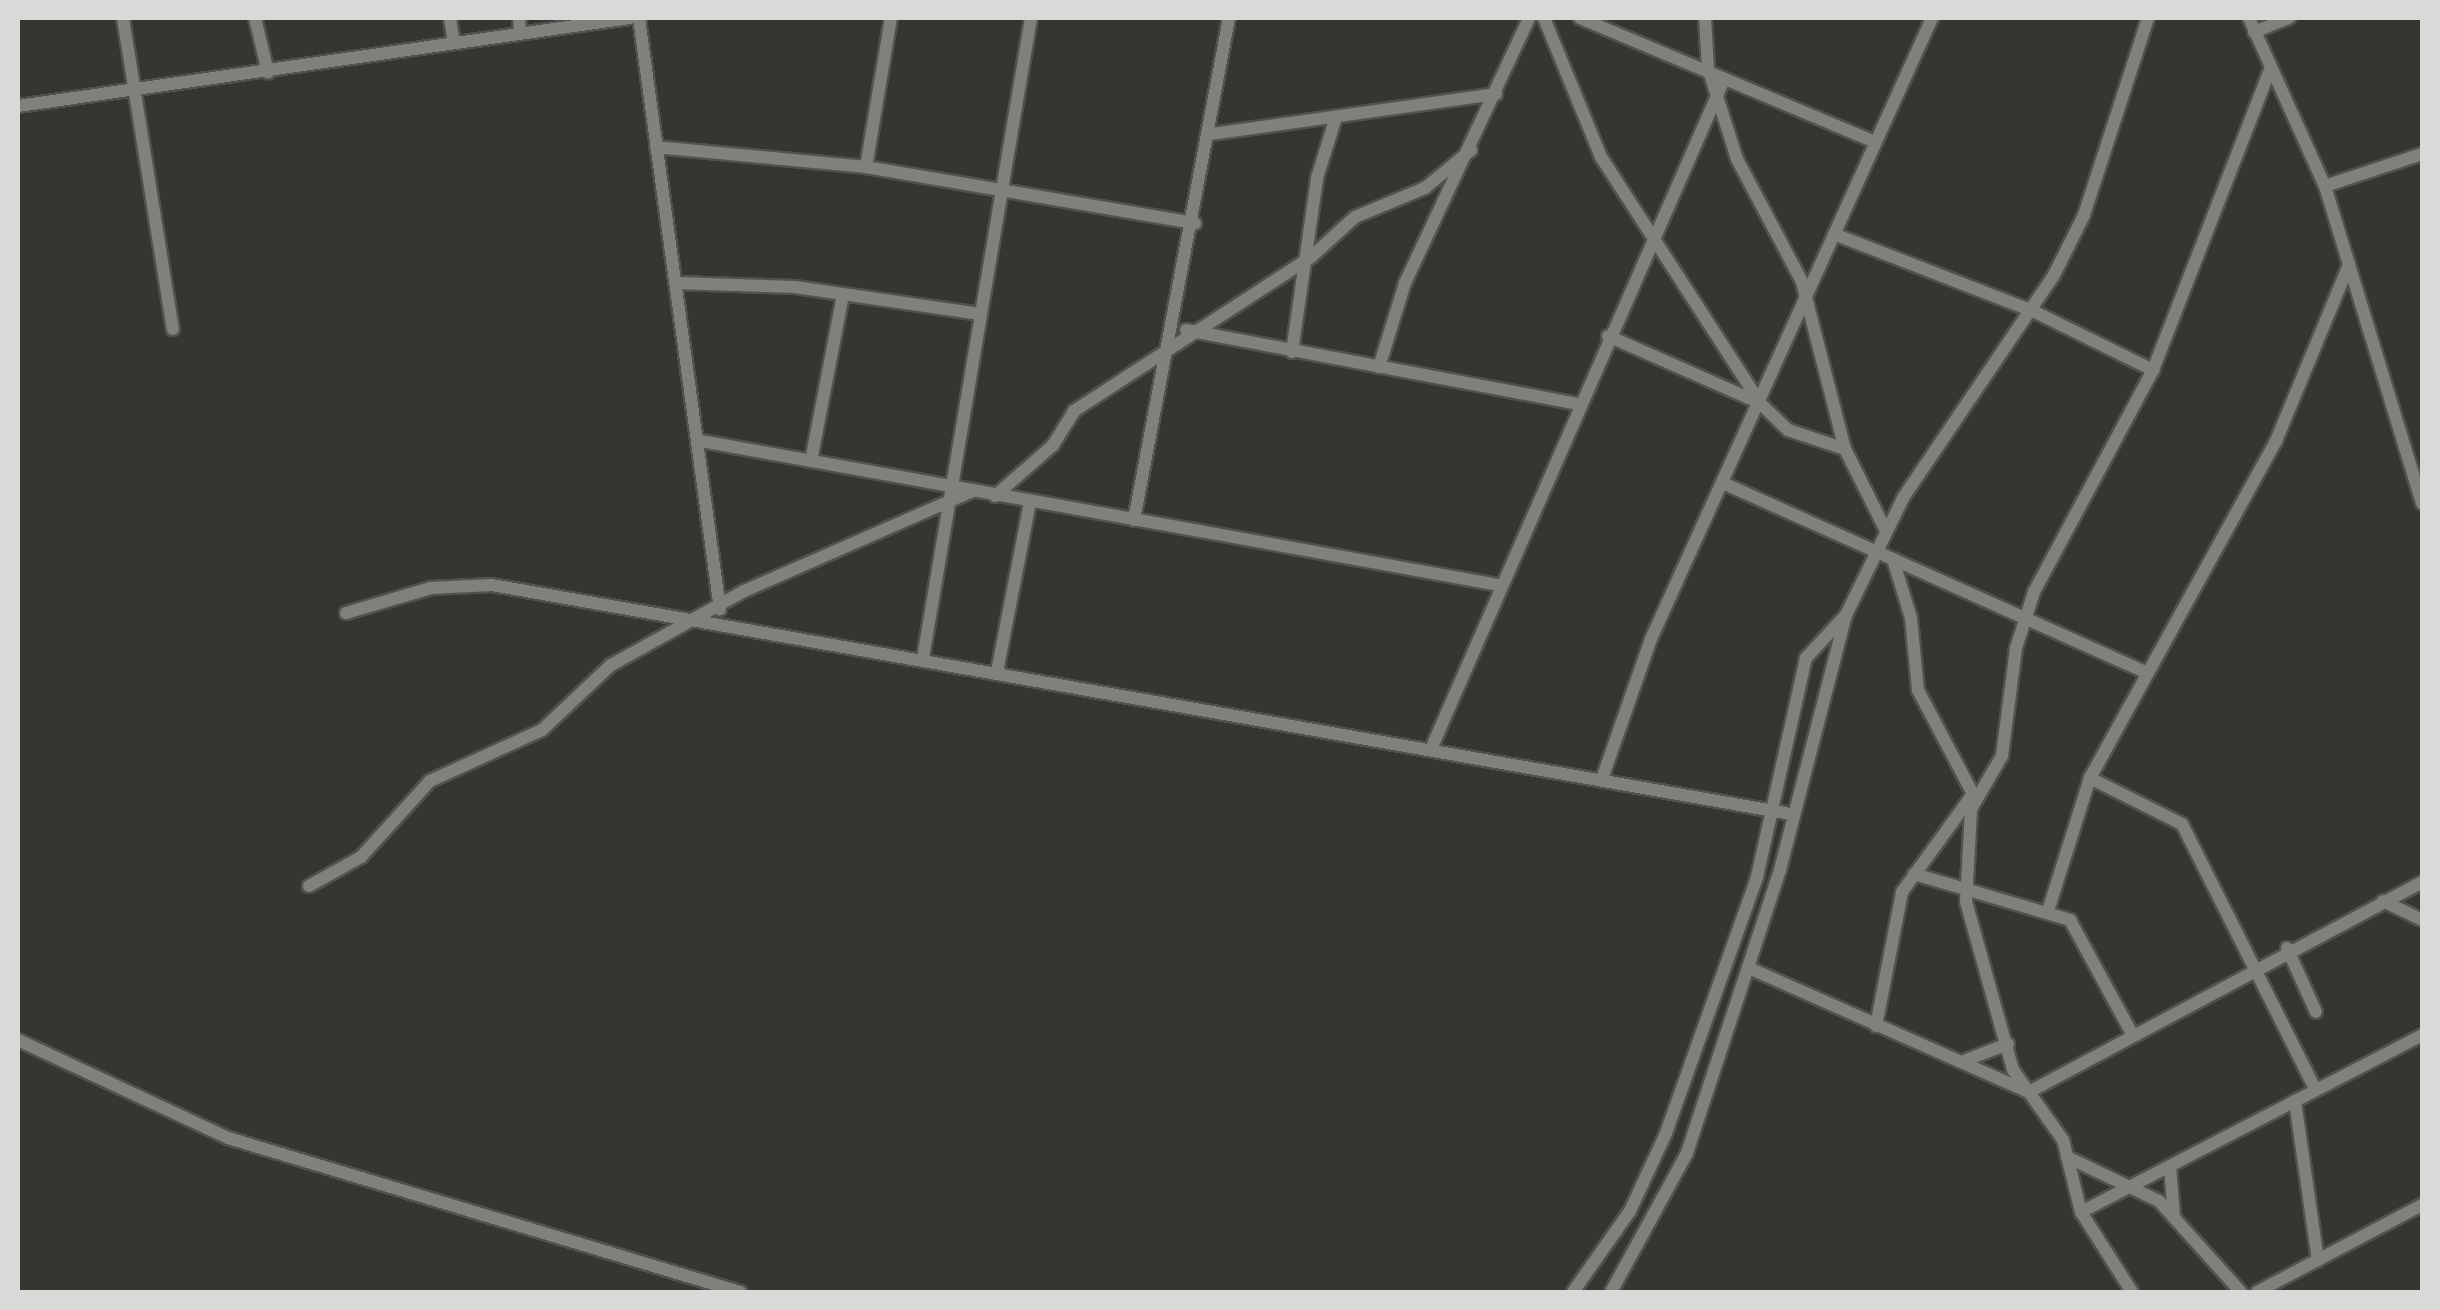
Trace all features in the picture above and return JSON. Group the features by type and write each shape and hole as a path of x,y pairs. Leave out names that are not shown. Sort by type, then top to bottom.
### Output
{"street":[{"path":"123,18 173,329"},
{"path":"255,18 268,72"},
{"path":"450,18 454,42"},
{"path":"519,18 520,32"},
{"path":"18,106 630,18"},
{"path":"639,18 701,441 721,613"},
{"path":"866,167 891,18"},
{"path":"923,658 980,314 996,189 1031,18"},
{"path":"1183,330 1195,223 1228,18"},
{"path":"1379,367 1405,283 1530,18"},
{"path":"1544,18 1601,157 1760,403 1788,430 1845,449"},
{"path":"1580,18 1717,84 1874,142"},
{"path":"1705,18 1717,84 1743,175 1809,299 1845,449 1886,529"},
{"path":"1602,779 1651,639 1726,484 1932,18"},
{"path":"1611,1292 1687,1152 1749,968 1846,615 1886,529 2033,311 2084,215 2148,18"},
{"path":"2288,18 2252,24 2325,186 2422,502"},
{"path":"1876,1026 1897,907 1914,874 1971,808 2002,756 2025,616 2153,370 2270,70"},
{"path":"1430,750 1717,84"},
{"path":"1211,134 1496,94"},
{"path":"1292,352 1303,262 1336,117"},
{"path":"656,147 866,167 1195,223"},
{"path":"995,496 1053,445 1074,411 1172,344 1183,330 1303,262 1354,217 1424,188 1471,150"},
{"path":"2325,186 2422,154"},
{"path":"1834,234 2033,311 2153,370"},
{"path":"2048,911 2090,778 2276,442 2349,265"},
{"path":"676,283 843,294 980,314"},
{"path":"811,461 843,294"},
{"path":"1183,330 1576,404"},
{"path":"1608,336 1760,403"},
{"path":"1134,520 1172,344"},
{"path":"701,441 1499,585"},
{"path":"1726,484 2146,672"},
{"path":"308,886 361,856 430,781 542,730 611,665 971,492"},
{"path":"997,672 1030,502"},
{"path":"1893,558 1911,618 1914,680 1972,780 1968,888 1976,957 2029,1092 2067,1157 2081,1212 2132,1292"},
{"path":"346,614 464,585 703,618"},
{"path":"721,613 997,672 1791,814"},
{"path":"1573,1292 1630,1210 1666,1132 1772,810 1806,658 1846,615"},
{"path":"2090,778 2182,824 2316,1090"},
{"path":"1914,874 2048,911 2084,934 2130,1032"},
{"path":"2029,1092 2130,1032 2422,882"},
{"path":"2383,901 2422,920"},
{"path":"2288,948 2316,1012"},
{"path":"1749,968 1876,1026 1966,1060 2029,1092"},
{"path":"2081,1212 2422,1035"},
{"path":"18,1040 228,1138 740,1292"},
{"path":"1966,1060 2008,1044"},
{"path":"2294,1101 2318,1260"},
{"path":"2067,1157 2128,1187 2174,1217 2241,1292"},
{"path":"2170,1166 2174,1217"},
{"path":"2257,1292 2422,1206"}]}
